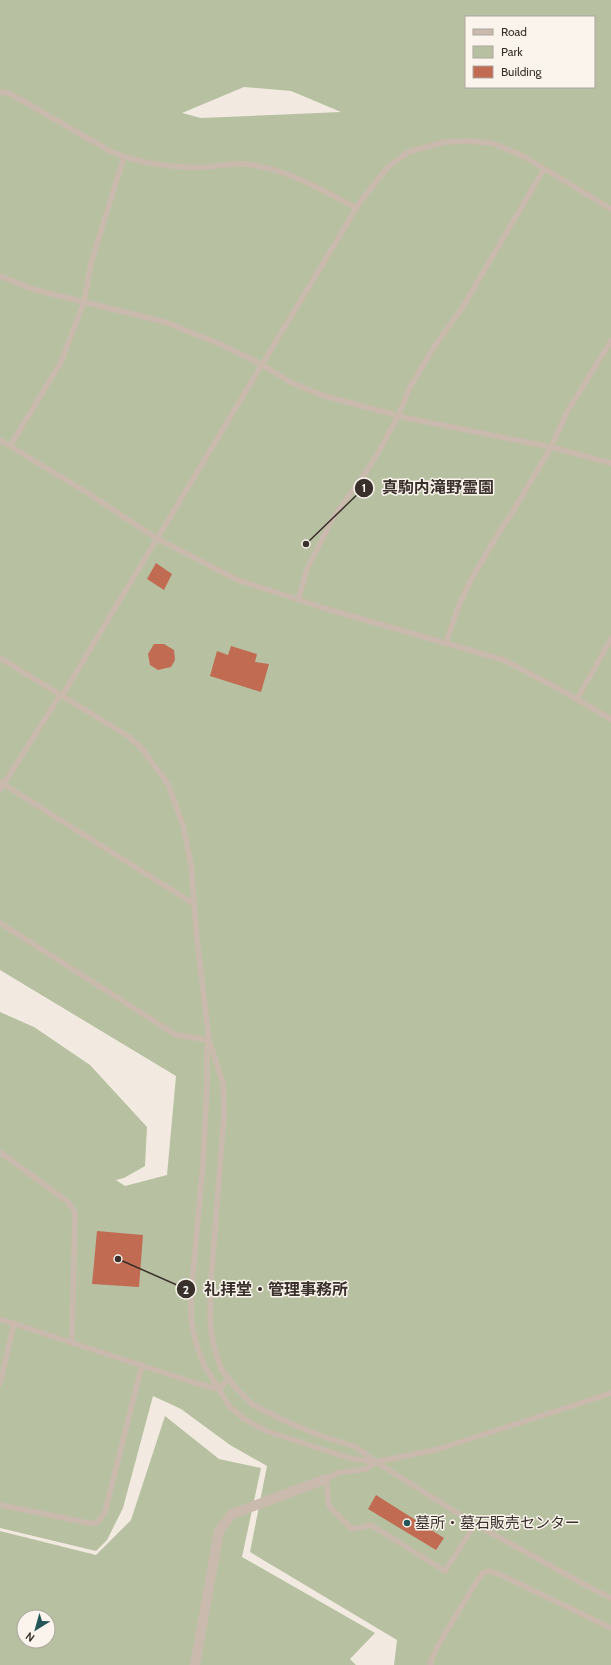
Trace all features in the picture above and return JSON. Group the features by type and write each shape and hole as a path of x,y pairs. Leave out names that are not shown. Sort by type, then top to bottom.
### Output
{"street":[{"path":"195,1665 219,1531 232,1514 326,1479"}],"lane":[{"path":"0,92 10,93 110,151 124,157 184,168 244,164 274,169 308,182 356,208"},
{"path":"194,904 1,786 61,695 356,208 388,167 408,152 445,142 467,140 492,143 523,156 611,209"},
{"path":"10,446 62,362 84,302 91,263 124,157"},
{"path":"298,600 307,569 334,516 364,475 398,416 410,388 436,344 462,308 544,169"},
{"path":"0,276 32,289 165,322 222,344 261,364 290,382 321,395 398,416 551,447 611,463"},
{"path":"446,642 459,605 470,581 551,447 567,412 611,342"},
{"path":"0,440 86,492 156,538 238,580 298,600 504,660 611,719"},
{"path":"577,699 611,639"},
{"path":"0,658 128,736 143,750 168,784 183,825 191,865 209,1040 223,1083 224,1116 211,1280 210,1321 213,1343 221,1369 253,1405 283,1420 321,1436 356,1447 376,1462 475,1524 611,1598"},
{"path":"0,923 176,1035 209,1040"},
{"path":"209,1040 207,1048 207,1084 203,1164 191,1296 191,1319 196,1344 204,1366 230,1407 244,1419 266,1431 352,1459 376,1462 439,1449 611,1393"},
{"path":"0,1152 68,1202 75,1212 72,1342"},
{"path":"0,1319 192,1382 218,1389"},
{"path":"0,1384 14,1323"},
{"path":"0,1505 89,1523 97,1522 105,1512 142,1365"},
{"path":"218,1389 229,1379"},
{"path":"376,1462 366,1470 336,1473 326,1479 329,1506 352,1529 371,1525 445,1571 475,1524"},
{"path":"431,1665 430,1663 437,1647 480,1577 483,1573 490,1571 501,1574 611,1628"}],"green space":[{"path":"0,0 611,0 611,1665 394,1665 397,1640 250,1552 267,1466 230,1445 181,1409 153,1396 123,1508 107,1540 96,1551 0,1528 0,1012 34,1027 90,1065 147,1127 145,1166 124,1178 116,1180 125,1186 167,1175 176,1076 0,970","holes":["244,87 291,91 341,112 201,118 182,113"]},
{"path":"165,1416 219,1459 261,1468 242,1557 375,1633 350,1659 356,1665 0,1665 0,1531 96,1555 131,1520"}],"building":[{"path":"156,563 172,574 164,590 147,579"},
{"path":"154,644 164,644 174,650 175,660 171,667 158,670 150,665 148,654"},
{"path":"231,646 257,654 255,662 269,664 261,692 210,676 217,651 228,655"},
{"path":"97,1231 143,1235 139,1287 92,1284"},
{"name":"墓所・墓石販売センター","path":"376,1495 444,1538 436,1550 368,1509"}],"place":[{"name":"真駒内滝野霊園","path":"306,544"},
{"name":"礼拝堂・管理事務所","path":"118,1259"},
{"name":"墓所・墓石販売センター","path":"407,1523"}]}
